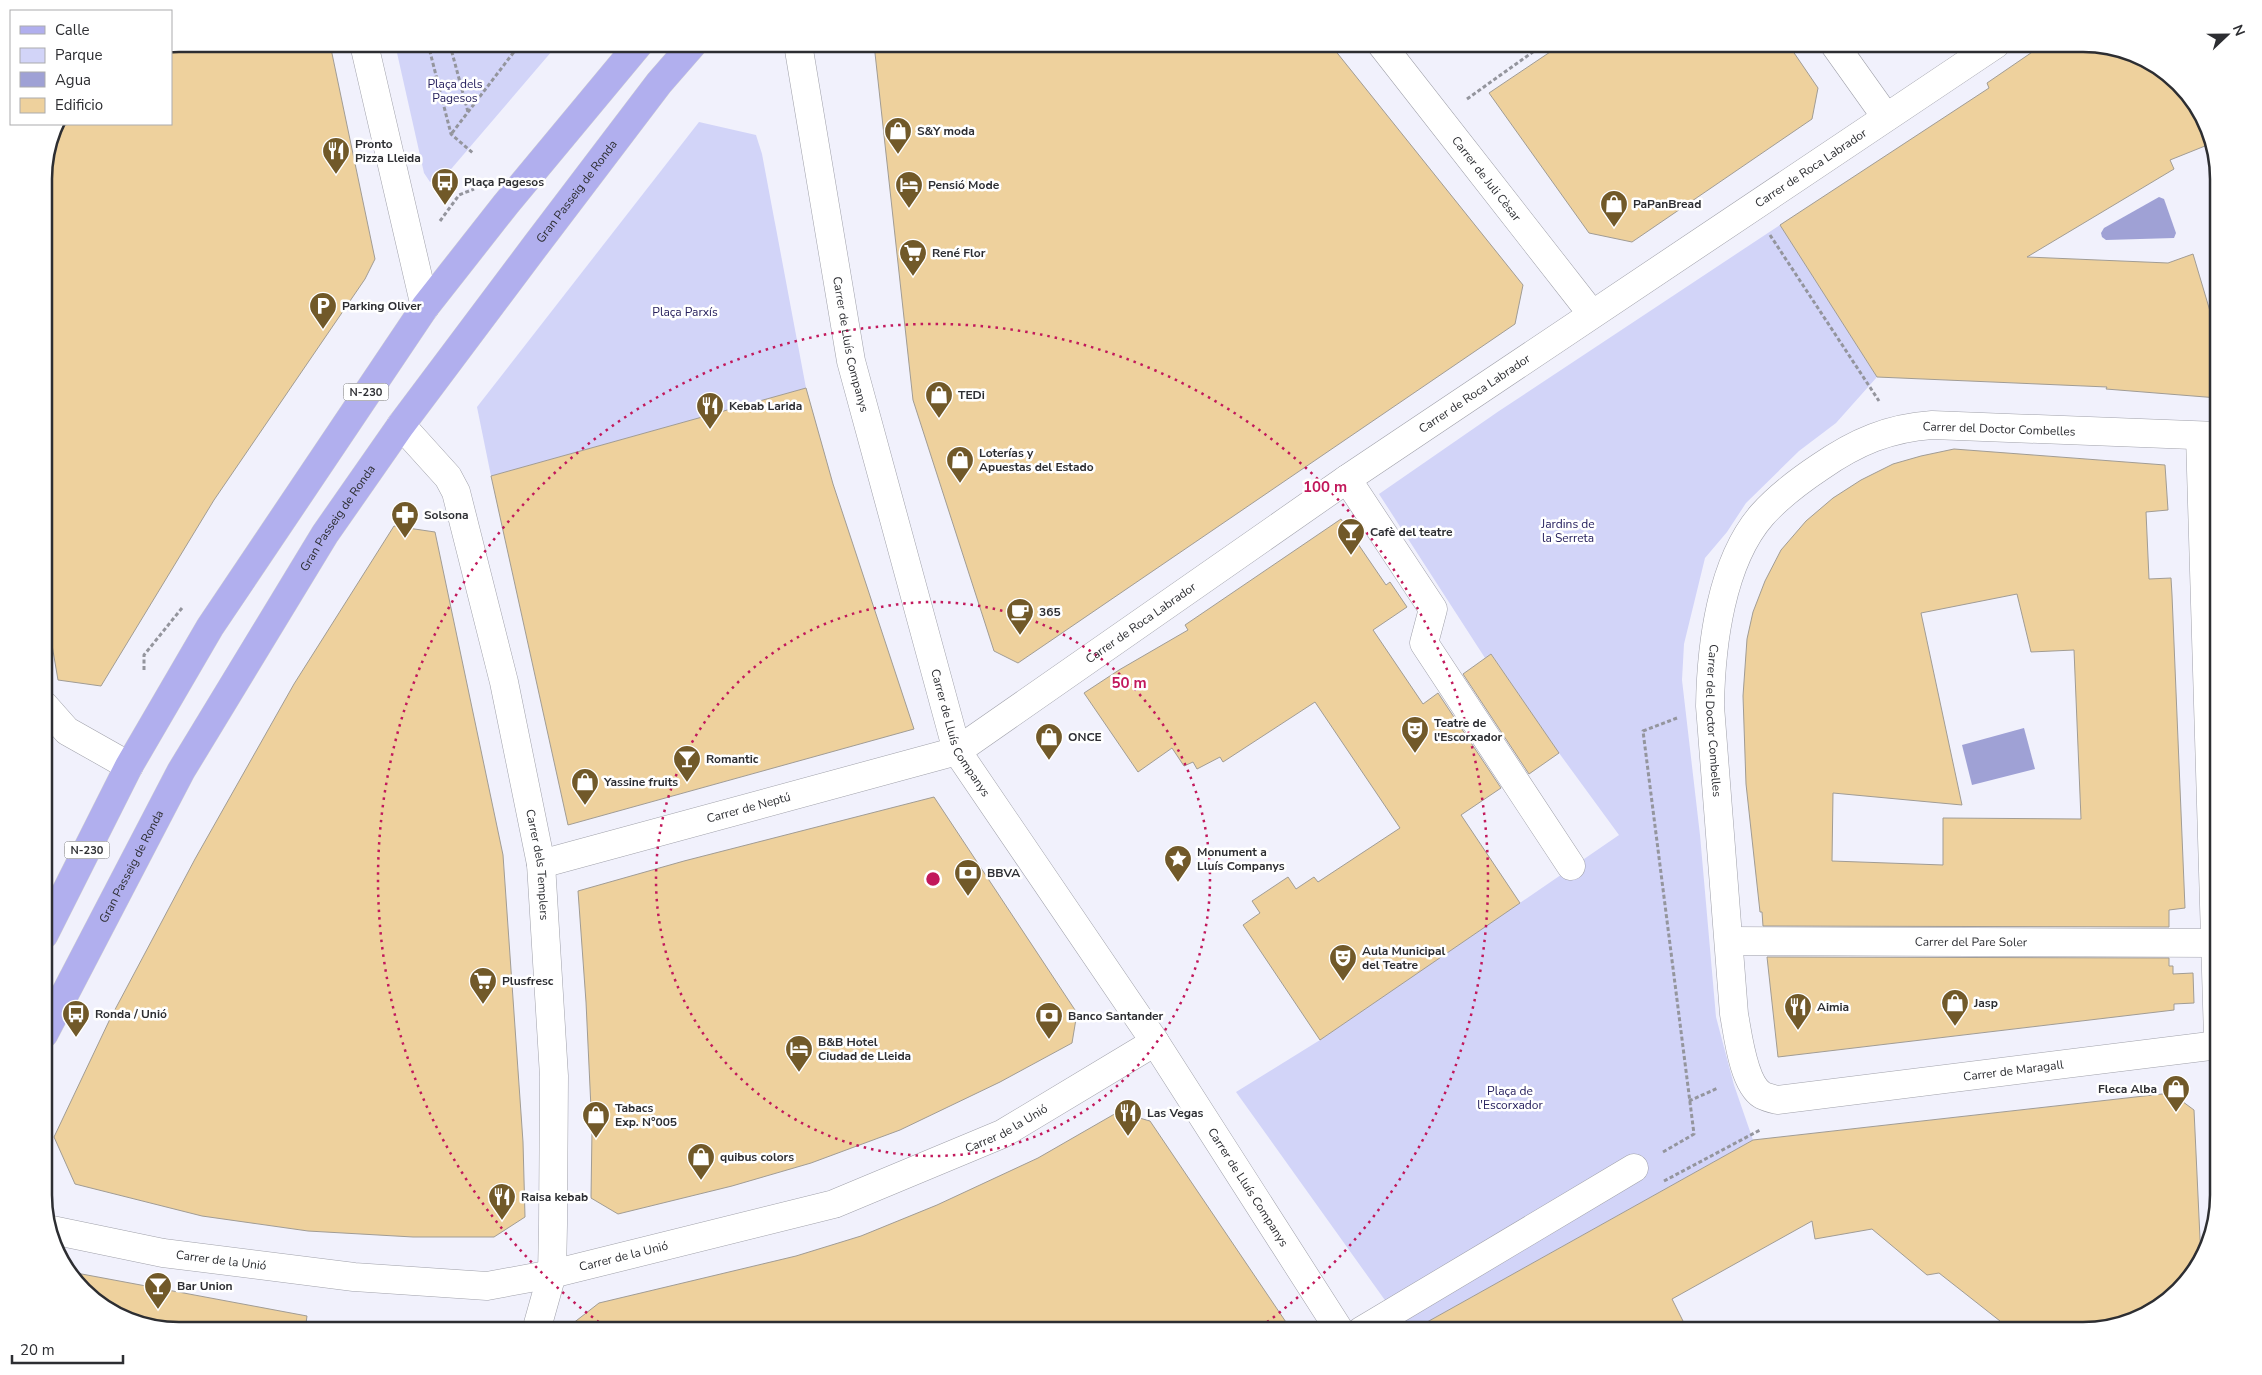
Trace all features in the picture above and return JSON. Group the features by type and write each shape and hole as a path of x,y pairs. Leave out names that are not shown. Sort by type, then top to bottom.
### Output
{"main road":[{"name":"N-230","path":"53,917 129,766 210,626 425,307 506,204 632,53"},
{"name":"Gran Passeig de Ronda","path":"53,1017 181,771 325,534 401,424 659,83 685,53"}],"street":[{"path":"366,53 425,307"},
{"name":"Carrer de Lluís Companys","path":"800,53 851,361 957,750 1155,1042 1334,1322"},
{"name":"Carrer de Juli Cèsar","path":"1387,53 1592,314"},
{"path":"1840,53 1886,118"},
{"name":"Carrer de Roca Labrador","path":"957,750 1347,479 1983,53"},
{"name":"Carrer dels Templers","path":"401,424 448,478 456,492 504,682 541,864 554,1076 552,1274 539,1322"},
{"name":"Carrer del Doctor Combelles","path":"1808,1097 1777,1100 1762,1095 1754,1087 1741,1050 1734,1014 1730,941 1718,827 1710,706 1720,609 1730,576 1750,532 1762,515 1790,488 1856,445 1897,429 1932,425 2209,436"},
{"path":"2209,436 2209,465"},
{"path":"1347,479 1433,609 1424,643 1571,866"},
{"path":"53,716 66,731 129,766"},
{"name":"Carrer de Neptú","path":"541,864 957,750"},
{"name":"Carrer del Pare Soler","path":"1730,941 1783,943 2210,942"},
{"name":"Carrer de la Unió","path":"58,1231 163,1253 354,1277 487,1286 552,1274 834,1204 1002,1134 1155,1042"},
{"name":"Carrer de Maragall","path":"1808,1097 2210,1046"},
{"path":"1376,1322 1634,1168"}],"path":[{"path":"430,53 451,134 474,154"},
{"path":"453,53 468,112"},
{"path":"451,134 513,53"},
{"path":"1438,119 1531,53"},
{"path":"1752,207 1897,429"},
{"path":"1634,1168 1694,1134 1643,731"},
{"path":"1663,1182 1767,1126"}],"green space":[{"name":"Plaça dels Pagesos","path":"397,53 550,53 440,182 430,182 424,173"},
{"name":"Plaça Parxís","path":"699,122 756,135 762,154 806,388 491,476 477,407"},
{"path":"1780,225 1877,377 1836,423 1799,451 1746,503 1727,532 1705,558 1684,644 1682,680 1700,835 1716,1017 1734,1085 1753,1140 1427,1322 1401,1322 1236,1092 1320,1040 1619,835 1559,753 1492,655 1485,658 1379,494 1499,411"}],"water":[{"path":"2159,197 2164,199 2176,233 2174,238 2106,240 2102,237 2101,233 2104,228"},
{"path":"2024,728 2035,769 1972,785 1962,745"}],"building":[{"path":"172,53 332,53 375,259 365,279 214,500 101,686 58,680 53,651 53,171 57,147 65,125 172,125"},
{"path":"875,53 1337,53 1523,285 1515,324 1018,663 994,651 913,400"},
{"path":"1549,53 1794,53 1818,88 1812,119 1632,242 1589,233 1489,93"},
{"path":"2031,53 2099,54 2131,62 2146,70 2160,79 2183,102 2200,131 2205,146 2170,160 2174,169 2027,257 2168,263 2193,254 2209,308 2209,397 2106,389 2107,387 1877,377 1780,225 1989,88 1987,83"},
{"path":"806,388 833,484 914,729 568,825 491,476"},
{"path":"1954,449 2165,465 2168,510 2146,512 2149,579 2171,578 2172,595 2185,908 2169,910 2169,927 1763,926 1746,784 1743,696 1747,639 1753,612 1765,581 1781,550 1806,521 1833,498 1861,480 1893,464","holes":["2017,594 2031,652 2074,650 2081,819 1943,818 1943,865 1832,861 1833,793 1962,805 1921,613"]},
{"path":"1341,519 1386,585 1390,582 1407,607 1373,630 1423,704 1438,693 1501,788 1461,815 1520,903 1320,1040 1243,925 1260,913 1252,901 1288,877 1296,889 1314,877 1318,882 1400,828 1315,702 1223,762 1220,757 1197,769 1193,762 1184,766 1172,748 1138,772 1084,693 1119,670 1188,630 1185,625"},
{"path":"394,526 435,532 503,855 523,1142 525,1217 494,1237 413,1237 308,1231 202,1216 75,1184 54,1137 110,1019 195,859 294,684"},
{"path":"1491,654 1559,753 1529,774 1463,674"},
{"path":"934,797 1077,1013 1072,1043 1000,1082 900,1130 811,1163 732,1186 618,1214 591,1198 592,1130 578,891 684,861"},
{"path":"1767,957 2169,958 2169,966 2173,966 2173,974 2193,973 2194,1003 2174,1004 2174,1010 1778,1057"},
{"path":"2171,1093 2194,1110 2200,1243 2183,1273 2160,1296 2131,1313 2099,1321 2000,1322 1939,1273 1927,1275 1872,1229 1815,1239 1812,1221 1672,1299 1684,1322 1427,1322 1753,1140"},
{"path":"1118,1112 1150,1121 1286,1322 575,1322 599,1303 796,1256 861,1236 937,1205 1038,1158"},
{"path":"80,1274 307,1316 306,1322 163,1321 131,1313 116,1305 96,1291"}],"place":[{"name":"S&Y moda","path":"898,155"},
{"name":"Pronto Pizza Lleida","path":"336,175"},
{"name":"Plaça Pagesos","path":"445,206"},
{"name":"Pensió Mode","path":"909,209"},
{"name":"PaPanBread","path":"1614,228"},
{"name":"René Flor","path":"913,277"},
{"name":"Parking Oliver","path":"323,330"},
{"name":"TEDi","path":"939,419"},
{"name":"Kebab Larida","path":"710,430"},
{"name":"Loterías y Apuestas del Estado","path":"960,484"},
{"name":"Solsona","path":"405,539"},
{"name":"Cafè del teatre","path":"1351,556"},
{"name":"365","path":"1020,636"},
{"name":"Teatre de l'Escorxador","path":"1415,754"},
{"name":"ONCE","path":"1049,761"},
{"name":"Romantic","path":"687,783"},
{"name":"Yassine fruits","path":"585,806"},
{"name":"Monument a Lluís Companys","path":"1178,883"},
{"name":"BBVA","path":"968,897"},
{"name":"Aula Municipal del Teatre","path":"1343,982"},
{"name":"Plusfresc","path":"483,1005"},
{"name":"Jasp","path":"1955,1027"},
{"name":"Aimia","path":"1798,1031"},
{"name":"Ronda / Unió","path":"76,1038"},
{"name":"Banco Santander","path":"1049,1040"},
{"name":"B&B Hotel Ciudad de Lleida","path":"799,1073"},
{"name":"Fleca Alba","path":"2176,1113"},
{"name":"Las Vegas","path":"1128,1137"},
{"name":"Tabacs Exp. N°005","path":"596,1139"},
{"name":"quibus colors","path":"701,1181"},
{"name":"Raisa kebab","path":"502,1221"},
{"name":"Bar Union","path":"158,1310"}],"park label":[{"name":"Jardins de la Serreta","path":"1568,531"},
{"name":"Plaça de l'Escorxador","path":"1510,1098"}]}
